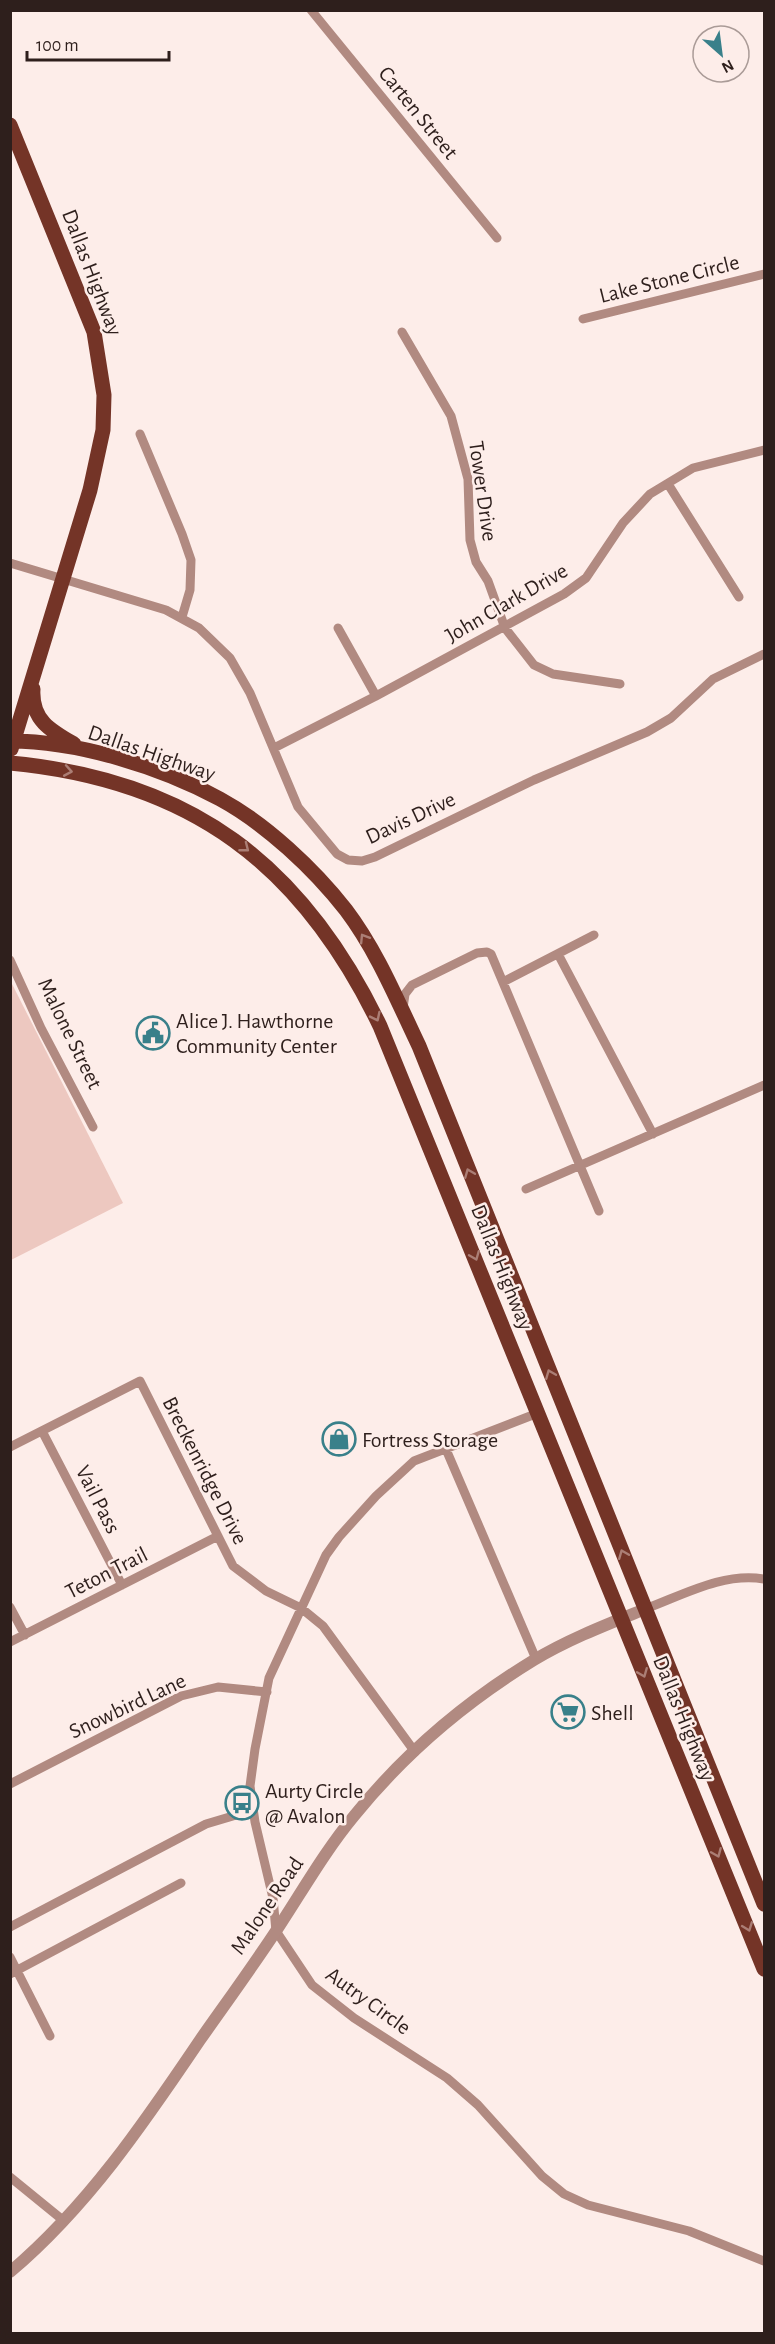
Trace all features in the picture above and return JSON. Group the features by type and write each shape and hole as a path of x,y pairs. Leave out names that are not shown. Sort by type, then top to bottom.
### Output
{"main road":[{"name":"Dallas Highway","path":"10,125 87,312 101,364 104,395 101,444 63,580"},
{"path":"12,744 63,580"},
{"path":"34,677 33,698 41,722 51,731 85,750"},
{"name":"Dallas Highway","path":"12,744 85,750 118,759 191,786 220,800 244,815 304,864 346,910 385,975 403,1013 765,1904"},
{"name":"Dallas Highway","path":"10,763 93,776 131,787 204,820 241,844 282,879 349,965 380,1026 765,1969"}],"street":[{"name":"Carten Street","path":"311,10 497,238"},
{"name":"Lake Stone Circle","path":"582,319 765,274"},
{"name":"Tower Drive","path":"402,332 451,416 468,478 470,540 476,562 488,581 505,628 534,665 553,674 620,684"},
{"path":"140,434 191,560 190,590 182,617"},
{"name":"John Clark Drive","path":"273,748 505,628 564,594 586,578 623,523 650,494 693,468 765,450"},
{"path":"668,484 739,597"},
{"path":"10,562 63,580"},
{"name":"Davis Drive","path":"63,580 140,601 182,617 209,636 230,658 250,693 292,795 304,814 337,854 348,860 362,861 375,857 534,780 647,732 671,718 713,679 765,654"},
{"path":"338,628 376,696"},
{"path":"503,982 594,935"},
{"path":"403,1013 405,994 412,985 477,953 490,954 599,1211"},
{"path":"558,954 653,1134"},
{"name":"Malone Street","path":"10,960 41,1028 93,1127"},
{"path":"385,975 394,982 412,985"},
{"path":"526,1190 765,1085"},
{"name":"Breckenridge Drive","path":"10,1447 140,1382 233,1566 266,1591 301,1608 323,1626 415,1752"},
{"name":"Autry Circle","path":"538,1413 445,1447 414,1461 376,1496 326,1555 269,1678 250,1786 253,1810 273,1898 276,1931 312,1985 354,2018 447,2078 478,2105 543,2176 564,2194 588,2205 689,2231 765,2261"},
{"name":"Vail Pass","path":"42,1431 122,1585"},
{"path":"445,1447 536,1659"},
{"name":"Teton Trail","path":"10,1642 218,1536"},
{"path":"645,1609 719,1581 740,1577 765,1579"},
{"path":"10,1607 25,1635"},
{"name":"Malone Road","path":"10,2272 64,2222 134,2137 354,1815 443,1725 484,1693 536,1659 645,1609"},
{"name":"Snowbird Lane","path":"10,1784 181,1696 218,1687 267,1692"},
{"path":"10,1926 206,1824 253,1810"},
{"path":"14,1973 181,1883"},
{"path":"10,1958 14,1973 50,2036"},
{"path":"10,2177 64,2222"}],"shaded area":[{"path":"11,982 123,1203 11,1260"}],"place":[{"name":"Alice J. Hawthorne Community Center","path":"153,1033"},
{"name":"Fortress Storage","path":"339,1439"},
{"name":"Shell","path":"568,1712"},
{"name":"Aurty Circle @ Avalon","path":"242,1803"}]}
